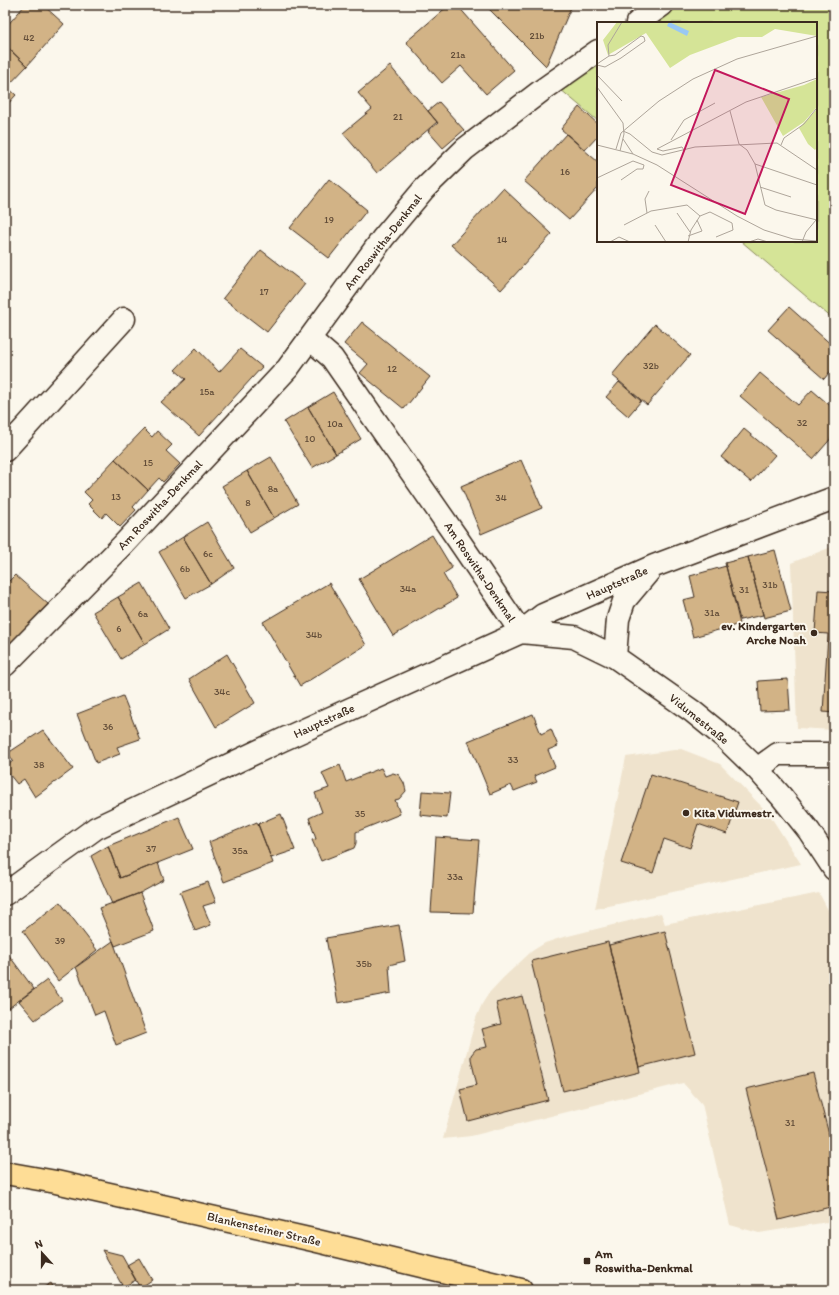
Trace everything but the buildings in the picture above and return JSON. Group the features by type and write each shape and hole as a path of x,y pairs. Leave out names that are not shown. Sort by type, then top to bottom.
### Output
{"main road":[{"name":"Blankensteiner Straße","path":"5,1173 64,1184 313,1240 521,1290"}],"street":[{"path":"638,22 662,5"},
{"name":"Am Roswitha-Denkmal","path":"5,665 122,546 288,368 383,238 424,189 465,149 597,52"},
{"path":"5,450 124,319"},
{"name":"Am Roswitha-Denkmal","path":"310,339 332,358 521,632"},
{"name":"Hauptstraße","path":"5,894 96,828 282,740 521,632 543,616 654,566 834,498"},
{"name":"Hauptstraße","path":"616,657 618,619 624,601 654,566"},
{"name":"Vidumestraße","path":"521,632 574,637 616,657 692,711 724,737 757,769 809,831 834,869"},
{"path":"757,769 778,754 834,754"}],"shaded area":[{"name":"ev. Kindergarten Arche Noah","path":"834,546 834,730 797,728 791,563"},
{"path":"681,749 720,764 769,814 801,864 595,909 626,757"},
{"path":"819,893 834,921 834,1221 759,1233 730,1225 702,1104 683,1083 471,1136 443,1139 476,1018 482,1004 489,993 503,978 532,951 545,943 560,938 661,913 665,924"}],"green space":[{"path":"681,5 834,5 834,320 742,242 817,242 817,22 656,22"},
{"path":"597,64 597,120 560,89"}],"place":[{"name":"ev. Kindergarten Arche Noah","path":"814,633"},
{"name":"Kita Vidumestr.","path":"686,813"},
{"name":"Am Roswitha-Denkmal","path":"587,1261"}]}
